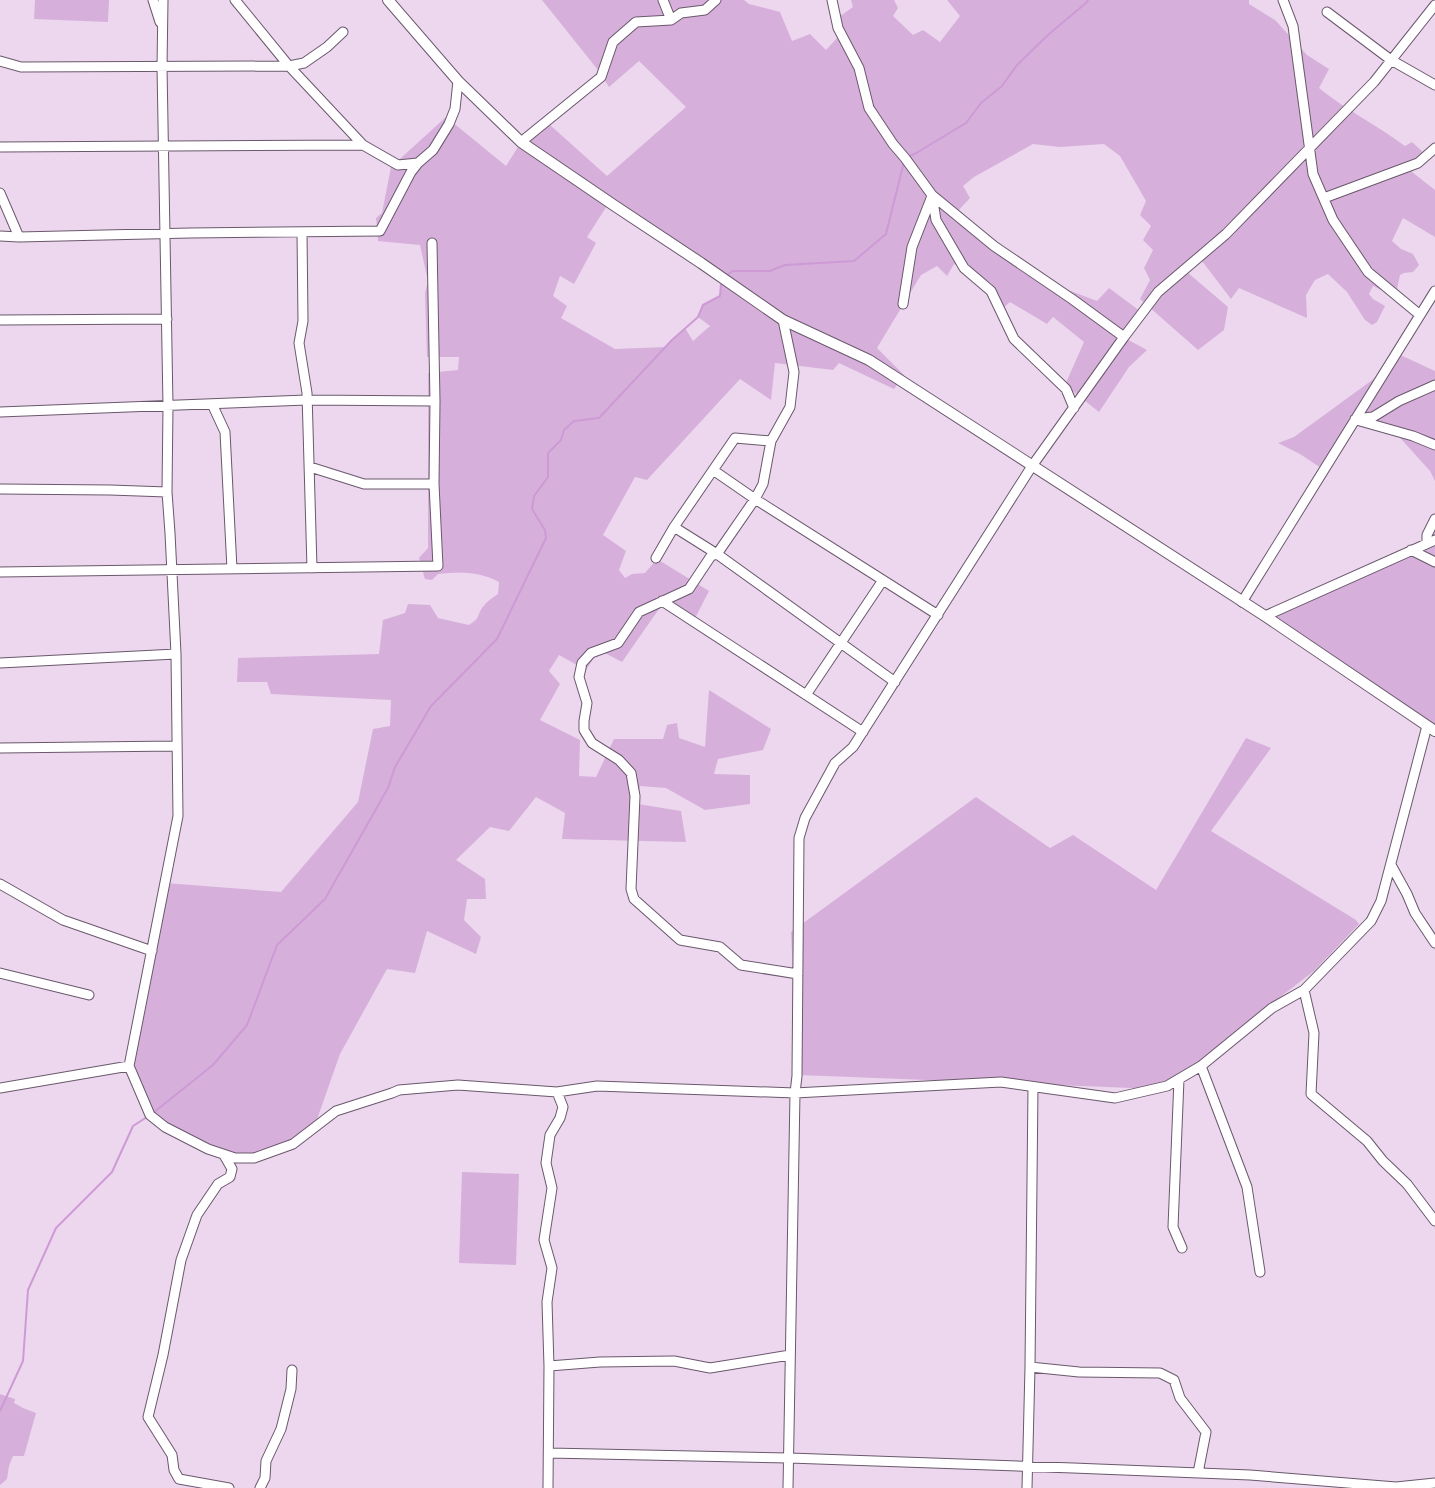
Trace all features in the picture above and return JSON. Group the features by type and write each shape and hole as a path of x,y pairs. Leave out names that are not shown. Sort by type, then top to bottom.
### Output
{"main road":[{"path":"388,0 458,81 521,142 783,320 869,360 1265,616 1431,728"}],"street":[{"path":"153,0 162,29"},
{"path":"163,0 162,67 168,406 167,492 176,654 178,816 129,1066 150,1115 165,1127 224,1156 254,1158 293,1144 336,1111 399,1090 458,1085 557,1092 597,1086 795,1093 1001,1082 1114,1098 1167,1086 1201,1066 1272,1008 1304,990 1371,921 1381,901 1431,728"},
{"path":"235,0 289,66 363,146 398,165 418,163"},
{"path":"663,0 671,20"},
{"path":"521,142 602,76 613,42 636,22 671,20 681,13 705,10 716,0"},
{"path":"832,0 838,28 859,68 869,108 893,144 906,158 932,195 994,246 1124,337"},
{"path":"1282,0 1293,26 1313,174 1333,220 1368,272 1420,315"},
{"path":"788,1488 795,1093 797,1076 799,838 805,818 835,764 853,747 863,732 1032,466 1158,292 1226,234 1374,82 1435,5"},
{"path":"1327,12 1391,60 1435,85"},
{"path":"0,61 22,68 289,66 304,63 327,47 342,32"},
{"path":"0,236 380,231 411,172 433,150 449,124 455,108 458,81"},
{"path":"0,147 363,146"},
{"path":"1324,198 1418,163 1435,148"},
{"path":"0,193 19,237"},
{"path":"903,304 912,246 932,195"},
{"path":"932,195 936,220 964,268 991,290 1014,339 1066,389 1074,408"},
{"path":"302,232 302,321 299,343 307,393 312,568"},
{"path":"0,572 438,566 434,484 435,401 432,243"},
{"path":"1242,602 1435,291"},
{"path":"0,320 167,319"},
{"path":"783,320 794,372 790,407 771,441 763,484 755,499 717,554 711,556 689,590 639,612 618,643 591,653 582,663 579,677 586,703 584,730 592,743 619,760 631,773 635,796 631,890 634,899 680,940 720,947 741,965 798,974"},
{"path":"1356,419 1373,417 1399,401 1435,385"},
{"path":"0,412 307,400 435,401"},
{"path":"212,404 225,432 232,569"},
{"path":"1356,419 1413,436 1435,445"},
{"path":"656,558 674,527 734,438 771,441"},
{"path":"310,466 364,484 434,484"},
{"path":"713,470 755,499 938,615"},
{"path":"0,489 167,492"},
{"path":"1265,616 1431,542 1427,535 1435,519"},
{"path":"674,527 717,554 894,682"},
{"path":"1412,550 1435,562"},
{"path":"806,695 884,580"},
{"path":"662,601 863,732"},
{"path":"0,663 176,654"},
{"path":"0,748 177,746"},
{"path":"1390,865 1407,894 1415,913 1435,943"},
{"path":"0,884 63,920 152,951"},
{"path":"0,973 88,994"},
{"path":"1304,990 1314,1033 1311,1094 1367,1141 1383,1161 1407,1184 1435,1221"},
{"path":"0,1088 129,1066"},
{"path":"1201,1066 1247,1187 1260,1272"},
{"path":"1178,1079 1173,1227 1182,1248"},
{"path":"1026,1488 1030,1367 1033,1086"},
{"path":"548,1488 550,1453 547,1302 552,1268 544,1240 552,1188 546,1163 550,1135 560,1118 563,1108 557,1092"},
{"path":"224,1156 232,1169 230,1177 218,1184 197,1215 181,1260 163,1355 148,1417 172,1455 174,1470 179,1479 229,1488"},
{"path":"549,1366 600,1362 674,1361 710,1368 790,1355"},
{"path":"1030,1367 1078,1372 1160,1373 1174,1380 1180,1398 1206,1432 1198,1473"},
{"path":"260,1488 265,1478 266,1461 281,1429 291,1389 292,1370"},
{"path":"550,1453 789,1458 1198,1473 1300,1484 1396,1487 1435,1483"}],"shaded area":[{"path":"35,0 109,0 108,22 34,19"},
{"path":"542,0 744,0 749,4 780,12 792,41 810,34 826,50 838,37 832,22 853,7 851,0 894,0 898,8 893,16 913,35 923,30 940,42 960,16 947,0 1249,0 1249,4 1275,20 1307,55 1329,69 1319,88 1405,146 1412,142 1424,153 1412,172 1435,190 1435,237 1403,218 1392,241 1401,249 1413,254 1419,265 1413,272 1400,275 1397,289 1381,290 1373,286 1369,294 1373,299 1385,306 1377,322 1372,325 1365,320 1347,292 1328,274 1315,280 1306,295 1307,318 1239,288 1231,299 1202,261 1187,272 1228,307 1224,330 1198,350 1140,299 1150,280 1144,268 1153,250 1143,240 1151,226 1140,215 1146,201 1120,156 1104,144 1060,147 1033,144 974,177 963,186 970,198 956,213 1047,282 1097,301 1109,288 1144,314 1123,337 1147,350 1129,367 1099,412 1065,385 1084,342 1053,317 1047,324 1010,302 1003,308 991,283 954,264 947,276 937,266 921,275 877,348 904,375 894,389 839,363 833,370 775,363 771,400 740,379 647,480 635,477 603,535 626,551 619,570 625,578 632,574 645,573 657,559 709,591 692,624 661,606 622,662 599,650 586,670 559,655 549,671 560,684 540,720 580,740 579,776 596,777 614,739 663,739 667,725 677,723 679,738 705,747 709,690 771,729 763,750 718,759 714,774 750,775 750,804 705,810 666,788 640,786 638,804 681,811 686,842 562,839 565,813 536,797 509,831 490,827 456,860 485,879 486,899 467,899 464,920 481,937 476,954 427,931 415,973 387,969 340,1054 314,1128 293,1144 254,1158 235,1158 150,1115 129,1066 165,883 281,892 358,802 373,729 390,726 391,700 271,694 267,682 237,682 238,658 379,654 383,620 405,613 408,604 430,605 438,618 469,625 477,619 485,604 498,594 499,582 477,574 438,574 432,580 425,579 419,558 428,548 428,373 458,370 459,357 427,357 425,293 428,281 420,245 378,241 376,218 382,213 391,167 446,117 506,166 518,147 529,142 550,125 607,176 686,107 639,61 609,87 598,70","holes":["612,198 724,278 721,284 720,296 703,305 698,317 710,326 693,341 685,328 665,347 615,349 561,318 567,306 553,296 560,276 574,284 596,243 587,237"]},
{"path":"1396,353 1435,371 1435,481 1430,471 1393,430 1356,419 1324,470 1300,454 1278,443 1294,437 1386,370"},
{"path":"1435,519 1435,731 1265,616 1427,543"},
{"path":"1246,738 1271,748 1211,831 1356,920 1359,924 1314,971 1223,1041 1226,1045 1167,1086 1137,1092 1132,1088 798,1075 791,932 976,797 1050,848 1073,835 1156,890"},
{"path":"462,1172 519,1174 516,1265 459,1263"},
{"path":"0,1394 15,1399 14,1403 36,1413 24,1456 13,1456 7,1479 0,1485"}],"waterway":[{"path":"908,157 966,123 981,103 1002,86 1017,65 1088,0"},
{"path":"725,276 733,271 770,271 785,265 854,261 886,234 904,162"},
{"path":"153,1113 213,1065 247,1025 277,945 325,899 388,788 395,767 431,706 497,639 546,538 545,530 532,509 534,496 548,477 548,453 561,440 564,430 574,421 599,418 672,340 698,317 703,305 720,296 721,284"},
{"path":"0,1411 23,1361 28,1290 56,1228 112,1172 133,1126 147,1117"}]}
